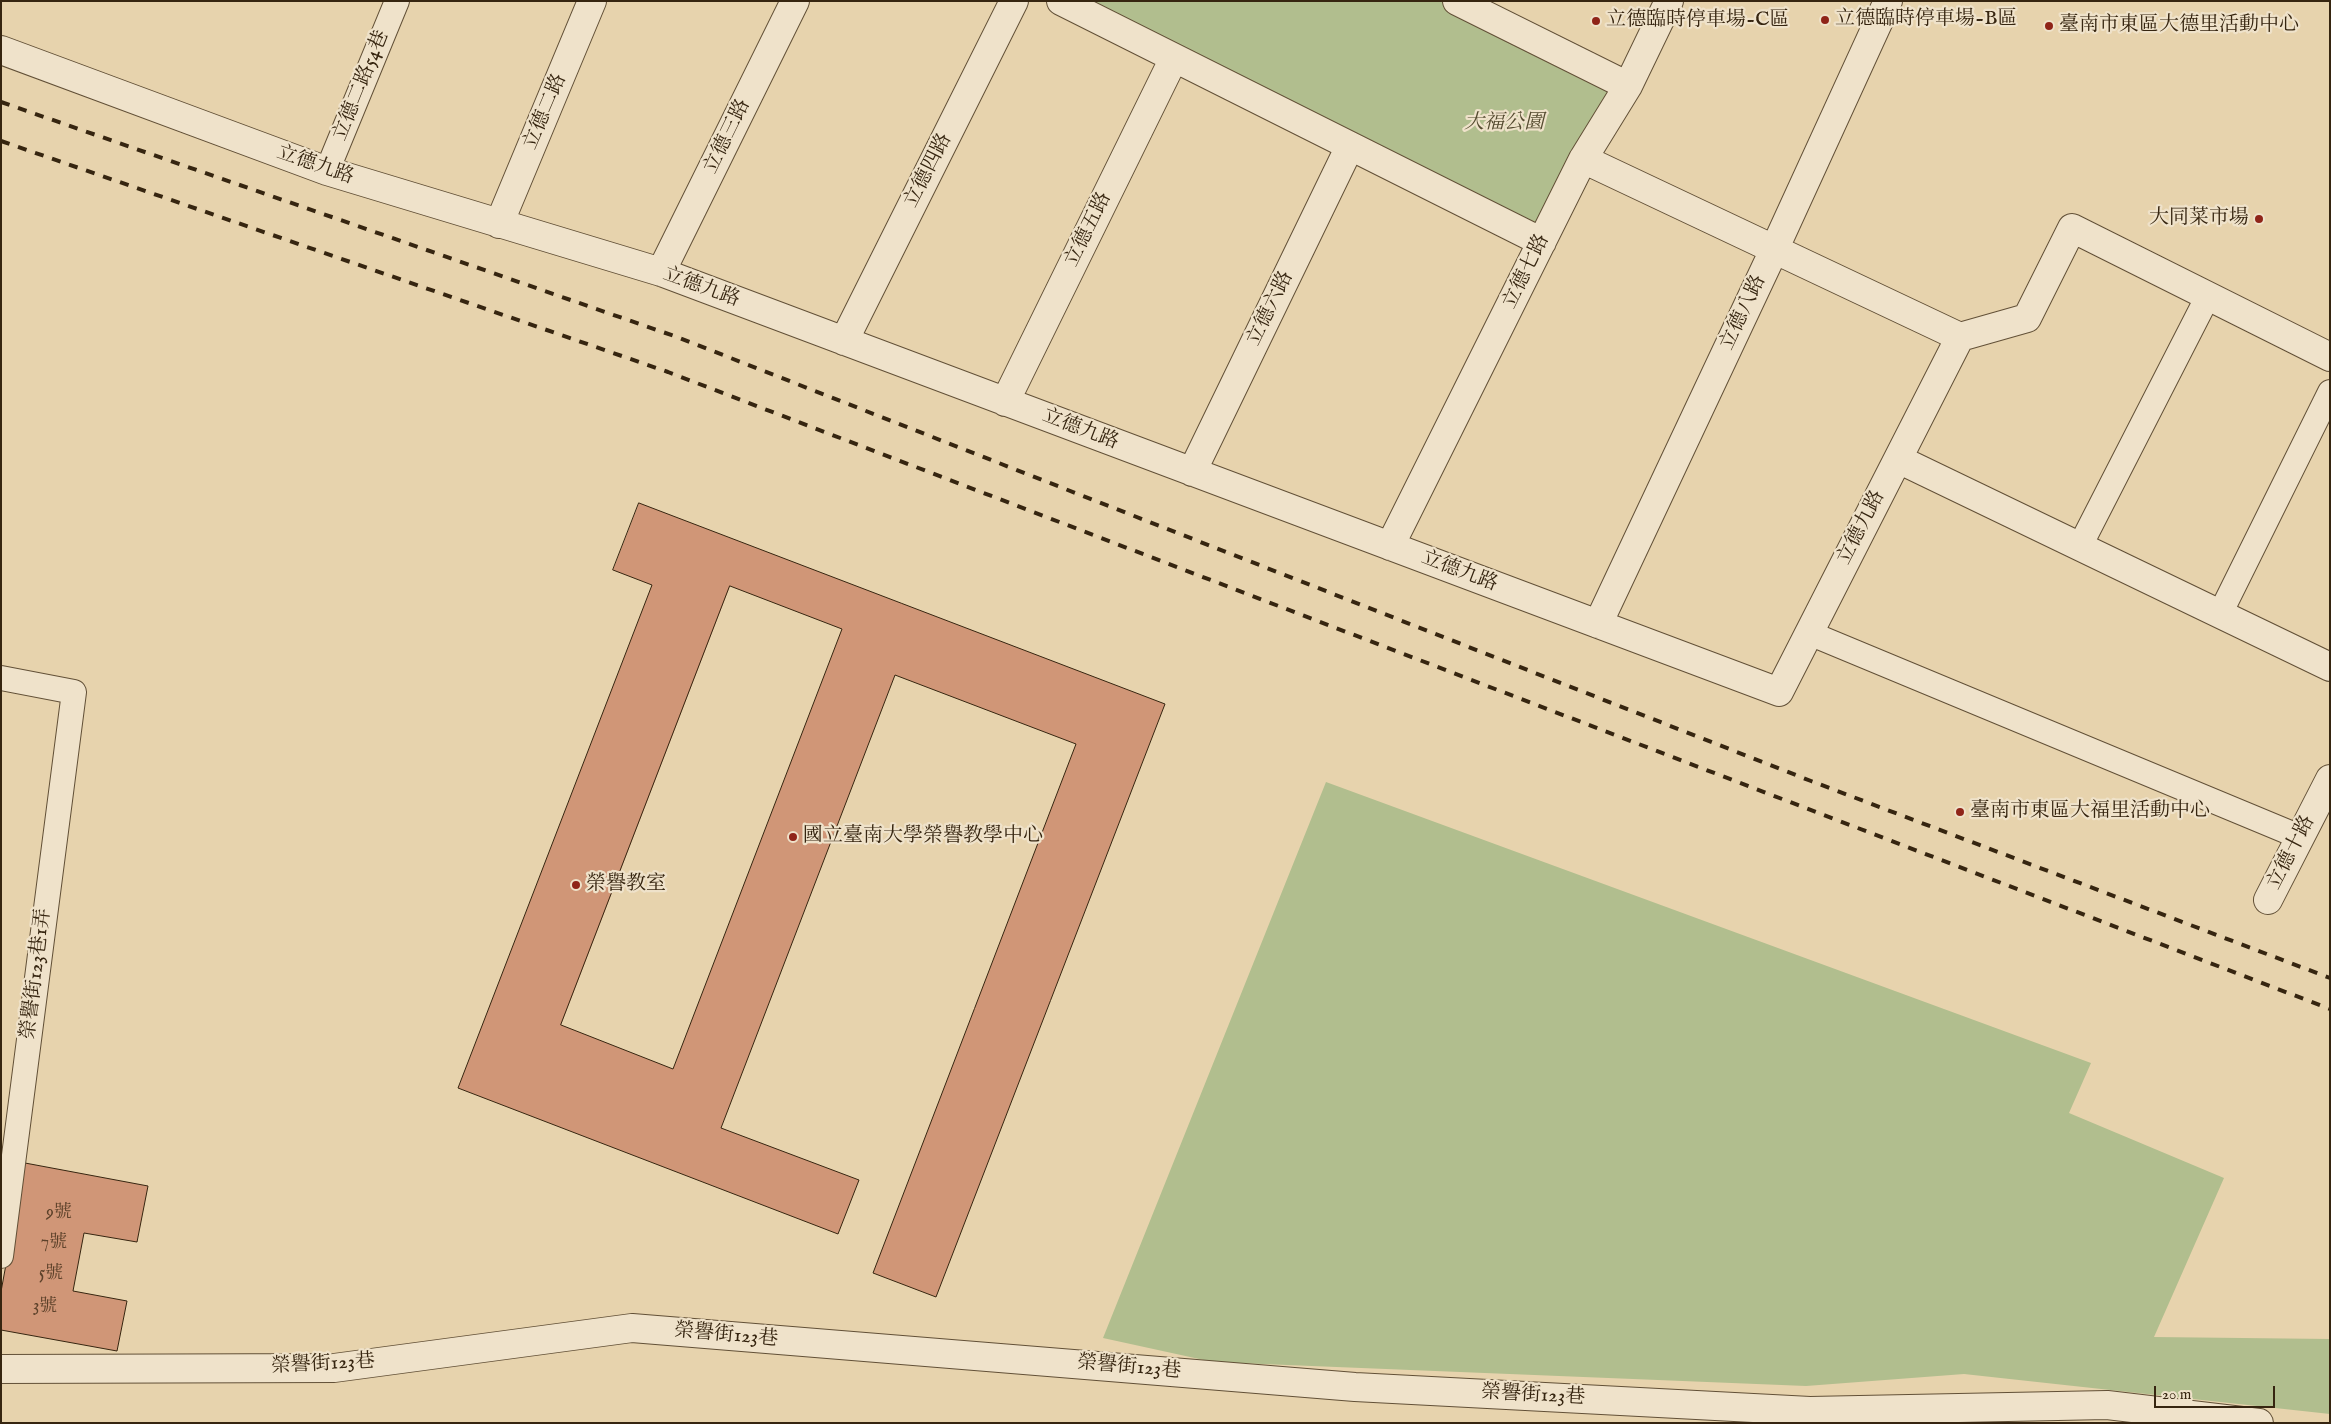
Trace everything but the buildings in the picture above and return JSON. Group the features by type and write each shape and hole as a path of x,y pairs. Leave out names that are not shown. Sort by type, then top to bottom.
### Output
{"street":[{"name":"立德二路","path":"499,224 592,1"},
{"name":"立德三路","path":"661,272 795,1"},
{"name":"立德四路","path":"844,341 1014,1"},
{"path":"1061,1 1542,242"},
{"path":"1457,1 1628,86"},
{"name":"立德七路","path":"1390,546 1583,159 1628,86 1669,1"},
{"name":"立德八路","path":"1598,624 1774,250 1888,1"},
{"name":"立德九路","path":"1,50 327,172 661,272 1779,692 1960,337"},
{"name":"立德五路","path":"1005,402 1174,58"},
{"name":"立德六路","path":"1192,472 1350,146"},
{"path":"1583,159 1960,337 2027,318 2072,228 2330,357"},
{"path":"1898,459 2330,666"},
{"name":"立德十路","path":"2268,900 2330,779"},
{"name":"榮譽街123巷","path":"1,1369 334,1368 632,1328 1355,1387 1810,1411 2107,1404 2259,1423"}],"lane":[{"name":"立德二路54巷","path":"327,172 397,1"},
{"path":"2080,546 2208,296"},
{"path":"2220,614 2330,392"},
{"path":"1809,633 2300,837"},
{"name":"榮譽街123巷1弄","path":"1,678 74,692 1,1256"}],"green space":[{"name":"大福公園","path":"1061,1 1452,1 1628,86 1542,242"},
{"path":"1326,782 2091,1063 2069,1113 2224,1178 2154,1337 2330,1339 2330,1414 1964,1374 1806,1386 1213,1362 1103,1338"}],"railway":[{"path":"1,102 677,337 1811,781 2330,978"},
{"path":"1,141 668,372 2330,1009"}],"place":[{"name":"立德臨時停車場-B區","path":"1825,20"},
{"name":"立德臨時停車場-C區","path":"1596,21"},
{"name":"臺南市東區大德里活動中心","path":"2049,26"},
{"name":"大同菜市場","path":"2259,219"},
{"name":"臺南市東區大福里活動中心","path":"1960,812"},
{"name":"國立臺南大學榮譽教學中心","path":"793,837"},
{"name":"榮譽教室","path":"576,885"}]}
